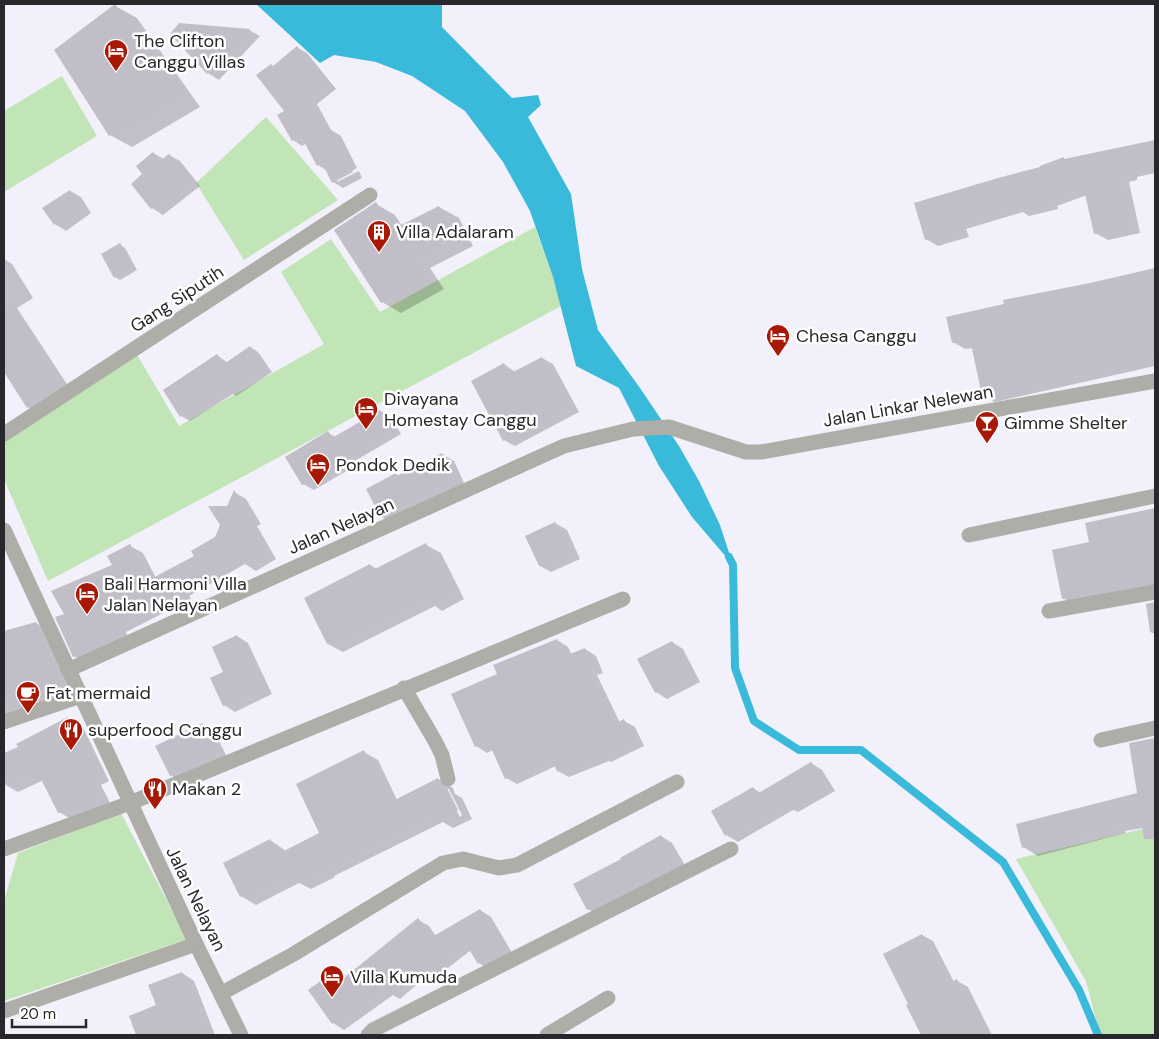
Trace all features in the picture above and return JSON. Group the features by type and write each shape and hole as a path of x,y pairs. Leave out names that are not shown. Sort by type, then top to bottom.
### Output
{"street":[{"name":"Gang Siputih","path":"4,434 370,195"},
{"name":"Jalan Linkar Nelewan","path":"669,427 746,452 761,452 1155,381"},
{"name":"Jalan Nelayan","path":"68,670 564,446 633,429 669,427"},
{"path":"969,535 1155,496"},
{"name":"Jalan Nelayan","path":"4,530 7,545 46,618 130,803 241,1035"},
{"path":"1050,611 1155,592"},
{"path":"4,849 130,803 623,599"},
{"path":"404,688 438,748 448,779"},
{"path":"4,722 81,696"},
{"path":"1100,740 1155,728"},
{"path":"222,993 292,955 443,862 463,859 499,868 518,865 677,782"},
{"path":"368,1035 373,1030 730,849"},
{"path":"4,1011 196,944"},
{"path":"547,1035 608,998"}],"green space":[{"path":"62,76 97,136 4,192 4,111"},
{"path":"266,117 338,200 244,260 196,183"},
{"path":"535,227 561,306 48,581 4,479 4,438 133,348 179,426 324,344 281,272 331,239 380,312"},
{"path":"121,813 187,939 4,1001 4,901 18,853"},
{"path":"1155,826 1155,1035 1100,1035 1086,981 1016,859"}],"water":[{"path":"256,4 442,4 442,27 512,98 538,95 541,105 528,117 571,194 582,269 598,330 679,446 699,481 720,525 733,565 692,517 659,466 619,388 576,366 553,277 530,211 503,162 465,111 412,76 376,62 334,55 320,63"}],"building":[{"name":"The Clifton Canggu Villas","path":"115,4 179,94 109,136 54,50"},
{"path":"179,23 250,29 207,74 170,34"},
{"path":"297,46 327,83 308,98 326,132 331,129 353,172 332,183 322,163 317,166 301,136 292,141 277,115 284,111 256,75 271,64 273,66"},
{"path":"1155,140 1155,164 1125,170 1126,174 1117,176 1128,226 1094,234 1083,185 1045,199 1046,202 1016,210 1015,204 955,223 957,230 925,240 914,203 1040,167 1064,157 1064,159"},
{"path":"153,152 160,161 169,154 189,179 151,209 131,184 142,174 136,166"},
{"path":"70,190 81,207 54,225 42,208"},
{"name":"Villa Adalaram","path":"376,202 393,229 439,206 454,235 411,257 425,278 381,303 334,230"},
{"path":"120,243 133,267 114,278 101,254"},
{"path":"1155,268 1155,355 1151,356 1151,358 982,396 970,339 952,343 946,317 1004,304 1003,300"},
{"path":"4,300 60,386 27,408 4,372"},
{"path":"250,346 265,367 227,392 225,389 180,417 163,390 217,354 224,364"},
{"path":"542,357 568,405 503,441 471,381 504,363 509,374"},
{"path":"380,410 391,428 343,456 345,459 302,485 285,457 328,431 332,438"},
{"path":"442,453 454,477 409,499 411,503 381,518 366,489 396,473 397,476"},
{"path":"234,490 249,516 245,519 264,552 243,564 237,555 177,589 179,591 114,625 119,636 73,657 55,617 64,614 51,591 112,565 107,556 130,544 149,580 194,556 191,551 215,537 220,525 208,506 227,506"},
{"path":"1155,508 1155,583 1062,599 1052,550 1089,542 1085,523"},
{"path":"555,522 569,552 539,566 525,536"},
{"path":"426,543 450,590 426,603 423,596 327,644 304,598 370,564 373,570"},
{"path":"36,622 59,670 62,687 4,703 4,631"},
{"path":"237,635 261,688 223,706 210,678 223,672 212,647"},
{"path":"557,639 565,656 585,648 593,667 587,669 614,724 624,719 634,740 599,757 598,755 557,772 552,757 505,779 488,741 475,747 451,694 497,674 493,665"},
{"path":"672,641 690,675 655,693 637,659"},
{"path":"68,717 95,772 87,777 96,795 58,813 36,769 4,783 4,753 18,747 16,744"},
{"path":"203,723 217,753 192,765 193,767 170,776 155,746"},
{"path":"1155,738 1155,839 1144,839 1141,818 1112,823 1112,825 1022,848 1016,824 1137,793 1129,743"},
{"path":"364,750 389,803 438,778 441,785 447,788 458,810 438,821 433,812 320,867 321,869 295,882 290,872 240,897 223,863 270,839 278,854 319,833 296,784"},
{"path":"811,762 824,784 786,807 783,803 725,836 711,811 753,787 757,794"},
{"path":"661,835 675,860 628,889 587,910 573,884 621,859"},
{"path":"480,909 504,950 478,964 464,941 422,974 418,968 388,993 383,988 332,1024 308,990 332,973 339,982 418,918 432,937"},
{"path":"922,934 948,984 957,979 985,1035 921,1035 883,954"},
{"path":"182,972 206,1035 136,1035 129,1016 156,1005 148,985"}],"waterway":[{"path":"729,557 733,565 735,668 754,721 799,750 861,750 1003,862 1079,990 1098,1035"}],"place":[{"name":"The Clifton Canggu Villas","path":"116,72"},
{"name":"Villa Adalaram","path":"379,253"},
{"name":"Chesa Canggu","path":"778,357"},
{"name":"Divayana Homestay Canggu","path":"366,430"},
{"name":"Gimme Shelter","path":"987,444"},
{"name":"Pondok Dedik","path":"318,486"},
{"name":"Bali Harmoni Villa Jalan Nelayan","path":"87,615"},
{"name":"Fat mermaid","path":"28,714"},
{"name":"superfood Canggu","path":"71,751"},
{"name":"Makan 2","path":"155,810"},
{"name":"Villa Kumuda","path":"332,998"}]}
